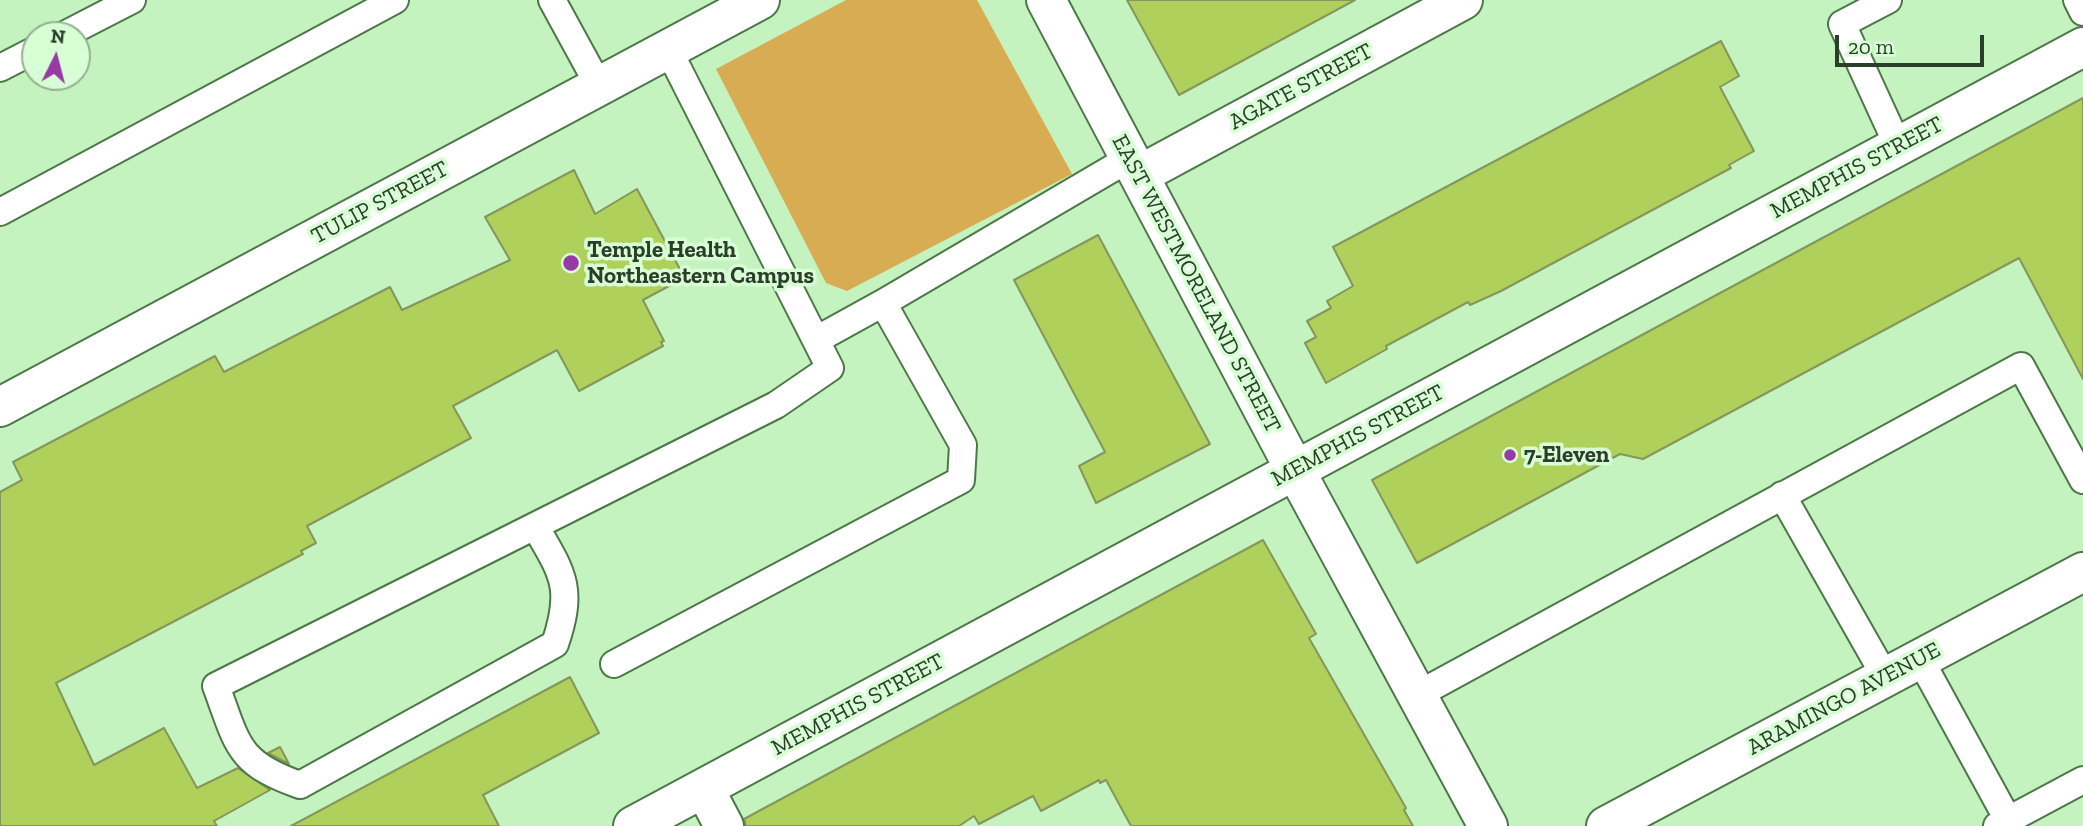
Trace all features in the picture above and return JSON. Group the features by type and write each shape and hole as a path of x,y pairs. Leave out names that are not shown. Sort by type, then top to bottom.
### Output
{"street":[{"name":"TULIP STREET","path":"0,407 760,0"},
{"name":"EAST WESTMORELAND STREET","path":"1046,0 1295,470 1488,826"},
{"name":"AGATE STREET","path":"1134,166 1463,0"},
{"name":"MEMPHIS STREET","path":"633,826 2083,47"},
{"name":"ARAMINGO AVENUE","path":"1606,826 2083,572"},
{"path":"704,788 724,826"}],"lane":[{"path":"81,21 96,8 132,0"},
{"path":"0,212 395,0"},
{"path":"552,0 599,86"},
{"path":"1888,0 1842,24 1898,146"},
{"path":"2077,0 2083,12"},
{"path":"535,526 560,570 566,610 555,644 300,785 267,774 241,752 216,686 776,405 830,368 668,49"},
{"path":"0,68 21,57"},
{"path":"816,340 1134,166"},
{"path":"614,664 961,480 963,445 883,303"},
{"path":"1417,695 2021,366 2083,480"},
{"path":"1782,495 1886,678"},
{"path":"1920,659 2003,823 2083,780"}],"shaded area":[{"path":"846,0 977,0 1072,174 847,291 826,283 716,69"}],"building":[{"path":"1127,0 1355,0 1179,95"},
{"path":"1721,41 1739,76 1720,87 1754,151 1729,165 1731,168 1501,291 1470,305 1468,302 1386,346 1387,349 1326,383 1305,343 1316,337 1307,321 1331,308 1327,301 1353,286 1333,247"},
{"path":"2083,98 2083,379 2019,258 1643,459 1620,454 1417,563 1372,480"},
{"path":"574,170 595,214 637,189 682,273 682,279 643,300 664,341 661,342 663,346 579,391 557,350 453,406 471,438 307,526 316,543 301,551 303,554 56,683 94,765 164,728 197,788 238,768 270,790 214,821 217,826 0,826 0,492 22,480 13,462 215,356 224,372 390,287 402,310 510,260 485,217"},
{"path":"1098,235 1210,444 1096,503 1079,466 1105,452 1014,280"},
{"path":"1263,540 1316,634 1309,638 1406,808 1404,810 1413,826 1131,826 1106,780 1100,783 1099,780 1041,811 1033,796 979,824 974,816 959,826 746,826 744,819"},
{"path":"570,677 599,733 483,795 499,826 291,826"},
{"path":"280,747 289,764 268,753"}],"place":[{"name":"Temple Health Northeastern Campus","path":"571,263"},
{"name":"7-Eleven","path":"1510,455"}]}
